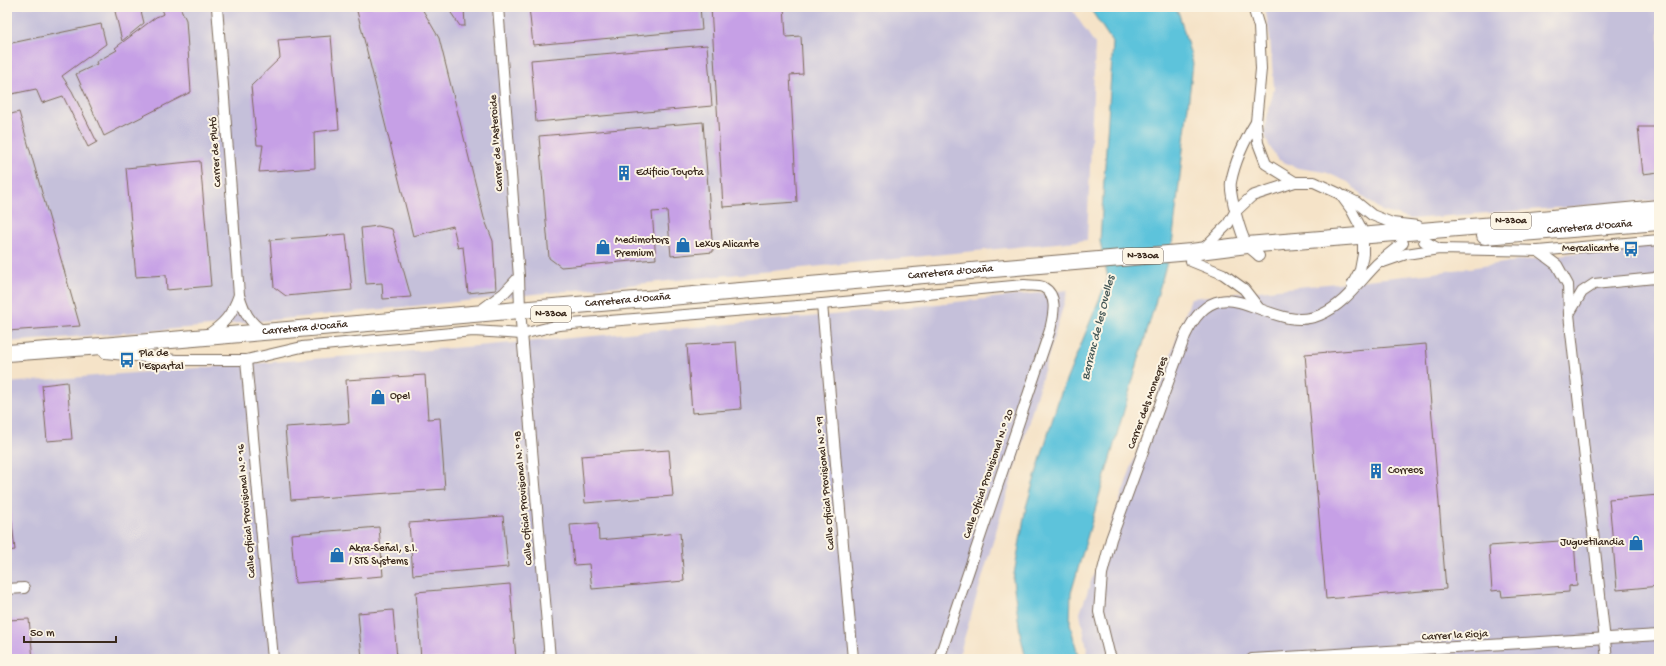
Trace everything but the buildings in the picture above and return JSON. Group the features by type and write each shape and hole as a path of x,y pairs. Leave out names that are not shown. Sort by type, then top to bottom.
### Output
{"main road":[{"name":"Carretera d'Ocaña","path":"7,362 521,313 1095,265 1253,250 1363,242 1509,222 1659,208"},
{"name":"Carretera d'Ocaña","path":"1363,242 1402,243 1659,222"},
{"name":"Carretera d'Ocaña","path":"7,353 475,314 521,313"}],"street":[{"name":"Carrer de Plutó","path":"217,7 239,295 243,308 252,324 264,332"},
{"name":"Carrer de l'Asteroide","path":"498,7 521,313"},
{"path":"1253,7 1259,28 1261,69 1256,122 1258,143 1266,164 1295,182"},
{"path":"1253,250 1235,212 1231,183 1244,142 1256,122"},
{"name":"Carretera d'Ocaña","path":"1258,308 1244,289 1194,255 1228,224 1235,212 1252,196 1295,182 1314,182 1356,202 1372,215 1392,223 1418,226 1495,219 1509,222"},
{"name":"Carretera d'Ocaña","path":"1340,194 1351,208 1361,228 1363,242 1360,270 1347,296"},
{"name":"Carretera d'Ocaña","path":"1347,296 1377,264 1406,254 1439,249 1538,252 1659,240"},
{"name":"Carretera d'Ocaña","path":"1424,241 1439,249"},
{"path":"1377,264 1402,243"},
{"path":"1538,252 1557,265 1568,285 1569,314 1607,659"},
{"path":"1569,314 1582,292 1594,284 1655,278 1659,275"},
{"path":"475,314 504,293 519,277"},
{"name":"Carretera d'Ocaña","path":"105,353 176,360 246,360 302,347 333,344 473,331 522,334 559,325 822,304 1024,285 1042,287 1051,295"},
{"name":"Carrer de Plutó","path":"204,337 215,330 227,319 233,311 239,295"},
{"name":"Calle Oficial Provisional N.º 20","path":"939,659 1050,330 1054,305 1051,295"},
{"name":"Carrer dels Monegres","path":"1112,659 1109,653 1099,612 1102,574 1111,539 1185,336 1192,321 1203,309 1217,301 1231,299 1258,308 1269,314 1287,318 1304,318 1320,315 1347,296"},
{"name":"Calle Oficial Provisional N.º 19","path":"822,304 853,659"},
{"name":"Calle Oficial Provisional N.º 18","path":"521,313 550,659"},
{"name":"Calle Oficial Provisional N.º 16","path":"246,360 273,659"},
{"path":"7,589 24,588"},
{"name":"Carrer la Rioja","path":"1252,659 1659,635"}],"shaded area":[{"path":"7,7 1070,7 1095,44 1087,240 199,327 7,342"},
{"path":"1265,7 1659,7 1659,200 1410,219 1382,211 1362,196 1348,182 1325,172 1298,168 1279,160 1269,146 1264,132 1274,88 1270,38"},
{"path":"1659,241 1659,659 1089,659 1080,613 1191,298 1434,273"},
{"path":"1068,290 958,659 7,659 7,383 490,345 843,314"}],"water":[{"name":"Barranc de les Ovelles","path":"1089,7 1174,7 1179,14 1193,63 1172,245 1071,593 1070,624 1079,659 1026,659 1020,633 1013,580 1026,507 1059,398 1108,278 1100,241 1113,43"}],"place":[{"name":"Edificio Toyota","path":"624,173"},
{"name":"Lexus Alicante","path":"683,245"},
{"name":"Medimotors Premium","path":"603,247"},
{"name":"Mercalicante","path":"1631,249"},
{"name":"Pla de l'Espartal","path":"127,360"},
{"name":"Opel","path":"378,397"},
{"name":"Correos","path":"1376,471"},
{"name":"Juguetilandia","path":"1636,543"},
{"name":"Akra-Señal, s.l. / STS Systems","path":"337,555"}]}
